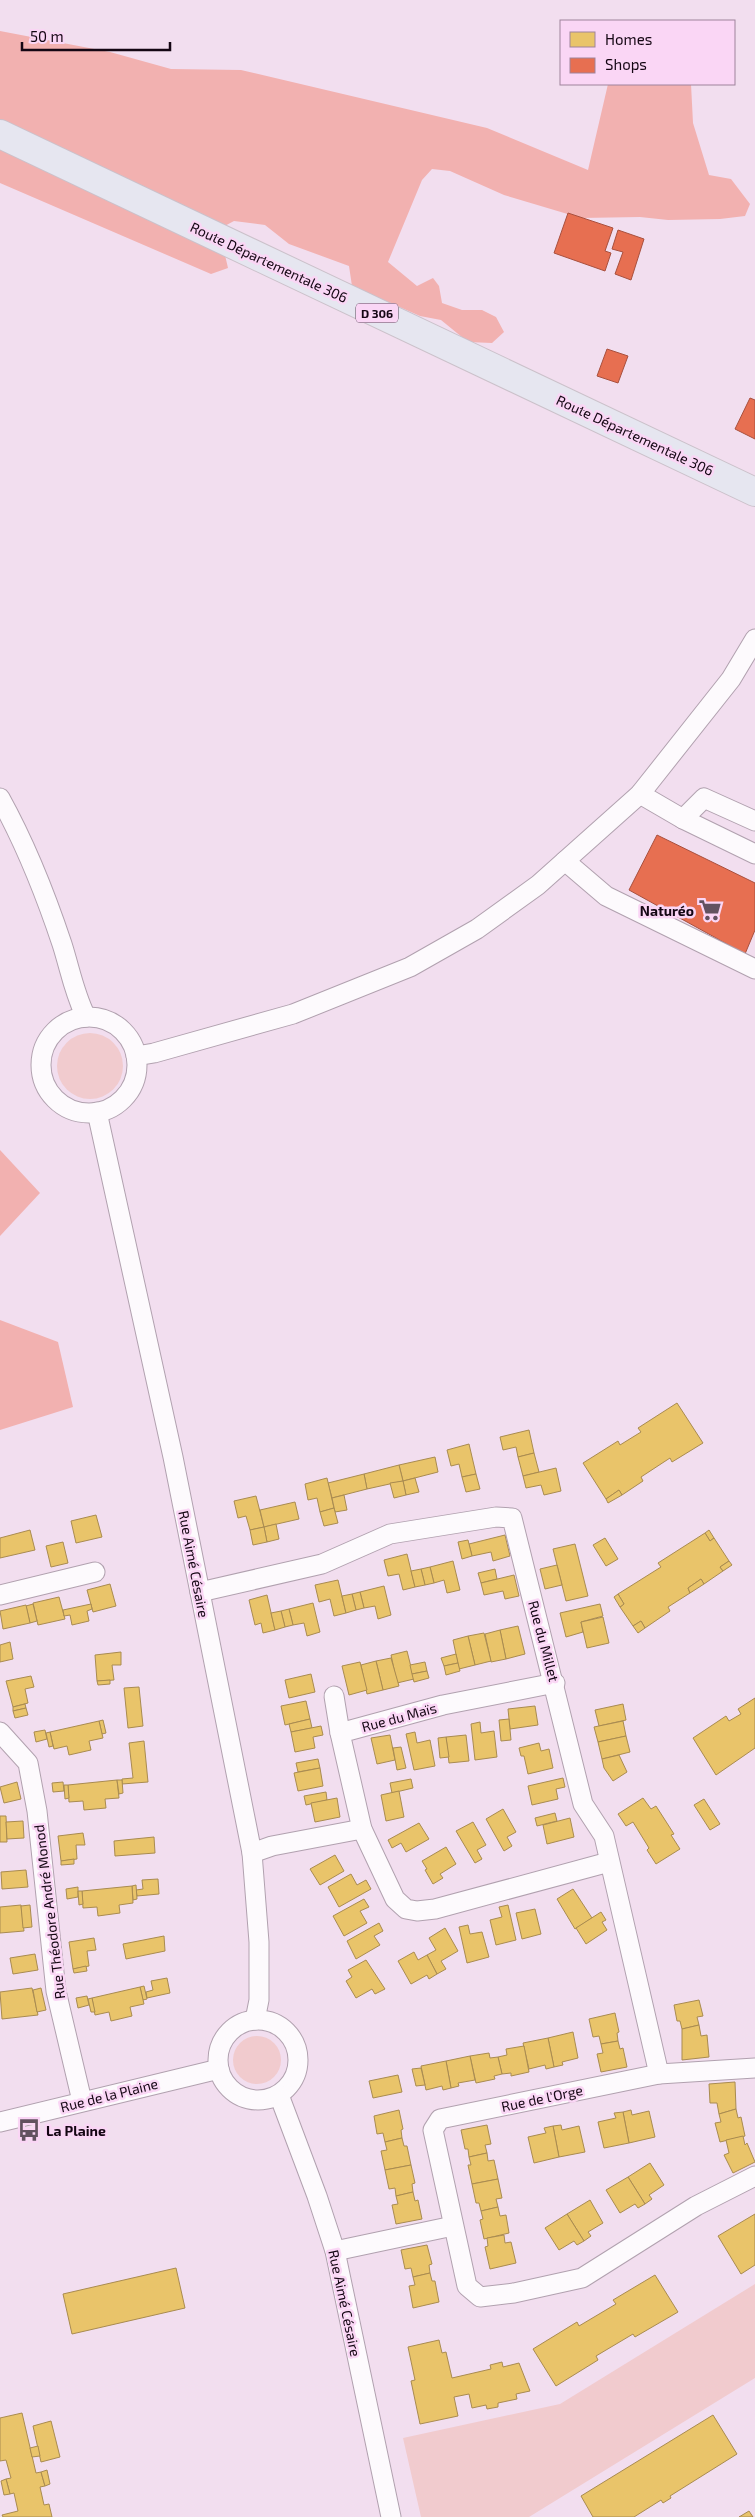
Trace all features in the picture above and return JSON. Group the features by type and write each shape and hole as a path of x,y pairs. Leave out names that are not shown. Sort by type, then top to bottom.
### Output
{"main road":[{"name":"Route Départementale 306","path":"0,134 755,492"}],"street":[{"path":"136,1056 154,1053 292,1014 410,967 476,929 538,885 640,794 731,680 755,639"},
{"path":"640,794 683,819 755,854"},
{"path":"0,798 41,883 64,949 76,998 86,1017"},
{"path":"683,819 704,798 755,820"},
{"path":"565,861 606,896 755,969"},
{"path":"86,1017 102,1018 115,1024 127,1034 136,1056 135,1078 129,1092 118,1103 97,1112 81,1112 67,1108 50,1092 41,1070 42,1054 48,1040 58,1028 71,1020 86,1017"},
{"name":"Rue Aimé Césaire","path":"97,1112 173,1457 252,1853 259,1942 259,2000 255,2020"},
{"name":"Rue du Millet","path":"200,1592 322,1564 390,1534 496,1517 512,1518 555,1683 583,1804 604,1836 659,2074"},
{"path":"0,1595 95,1572"},
{"name":"Rue du Maïs","path":"340,1733 443,1705 555,1683"},
{"path":"334,1696 340,1733 362,1829 395,1899 406,1909 417,1912 434,1909 609,1862"},
{"name":"Rue Théodore André Monod","path":"0,1732 28,1763 37,1811 56,1991 82,2101"},
{"path":"252,1853 272,1846 362,1829"},
{"path":"255,2020 268,2021 281,2026 291,2036 297,2048 299,2061 296,2075 289,2086 279,2095 267,2100 254,2100 242,2097 231,2090 223,2081 218,2069 218,2055 222,2042 230,2031 241,2023 255,2020"},
{"name":"Rue de l'Orge","path":"755,2068 659,2074 440,2119 433,2130 466,2286 480,2297 514,2293 582,2278 696,2206 755,2176"},
{"name":"Rue de la Plaine","path":"0,2122 218,2069"},
{"name":"Rue Aimé Césaire","path":"279,2095 317,2196 334,2251 391,2517"},
{"path":"334,2251 453,2226"}],"shaded area":[{"path":"0,31 110,52 171,69 241,70 487,128 588,170 608,85 691,85 693,123 709,175 731,179 750,204 745,216 720,219 581,218 504,195 450,171 432,169 422,180 388,262 417,286 433,278 439,286 442,303 462,310 482,310 496,317 504,332 492,343 468,342 441,320 420,316 352,286 349,266 289,244 265,225 234,221 219,229 228,268 211,274 0,183"},
{"path":"90,1033 102,1036 113,1043 120,1054 123,1066 120,1078 113,1089 102,1096 90,1099 78,1096 67,1089 60,1078 57,1066 60,1054 67,1043 78,1036"},
{"path":"0,1150 40,1193 0,1236"},
{"path":"0,1320 58,1342 73,1407 0,1430"},
{"path":"252,2036 262,2036 271,2040 277,2046 280,2051 280,2069 271,2080 262,2084 252,2084 243,2080 237,2074 233,2065 233,2055 237,2046 243,2040"},
{"path":"755,2284 755,2378 529,2517 421,2517 403,2438 560,2404"}],"building: Homes":[{"path":"677,1403 703,1443 672,1462 670,1458 641,1477 643,1481 622,1495 619,1490 606,1499 583,1463 618,1441 620,1445 641,1432 638,1428"},
{"path":"529,1430 534,1453 518,1457 516,1447 503,1450 500,1437"},
{"path":"469,1444 476,1474 462,1477 459,1464 451,1466 447,1450"},
{"path":"534,1453 539,1472 523,1476 518,1457"},
{"path":"435,1457 438,1472 403,1481 399,1465"},
{"path":"399,1465 403,1481 367,1489 364,1474"},
{"path":"556,1468 561,1491 544,1495 541,1485 526,1488 523,1476"},
{"path":"364,1474 367,1489 332,1498 328,1483"},
{"path":"476,1474 480,1489 466,1492 462,1477"},
{"path":"327,1478 334,1508 320,1512 317,1498 308,1500 305,1484"},
{"path":"415,1478 419,1492 406,1495 403,1481"},
{"path":"403,1481 406,1495 394,1498 390,1483"},
{"path":"619,1490 622,1495 608,1503 606,1499"},
{"path":"344,1495 347,1510 335,1512 332,1498"},
{"path":"256,1496 264,1527 250,1530 246,1516 238,1518 234,1501"},
{"path":"295,1502 299,1519 264,1527 260,1510"},
{"path":"334,1508 338,1523 324,1526 320,1512"},
{"path":"96,1515 102,1537 76,1543 71,1521"},
{"path":"276,1524 279,1539 267,1542 264,1527"},
{"path":"264,1527 267,1542 253,1545 250,1530"},
{"path":"30,1530 35,1550 0,1558 0,1538"},
{"path":"709,1530 714,1538 710,1541 705,1533"},
{"path":"705,1533 710,1541 714,1538 729,1561 720,1567 723,1571 704,1584 701,1579 688,1588 690,1593 668,1607 670,1611 645,1628 641,1621 633,1626 620,1607 624,1604 618,1594 661,1567 658,1563"},
{"path":"505,1535 510,1556 493,1561 491,1552 472,1556 469,1544"},
{"path":"605,1538 618,1559 606,1566 593,1545"},
{"path":"468,1540 472,1556 462,1559 458,1542"},
{"path":"63,1542 68,1563 51,1567 46,1546"},
{"path":"575,1544 588,1596 566,1601 553,1549"},
{"path":"407,1554 415,1587 403,1590 399,1574 388,1576 384,1560"},
{"path":"453,1561 460,1590 447,1593 444,1580 434,1583 430,1567"},
{"path":"729,1561 732,1565 723,1571 720,1567"},
{"path":"557,1565 562,1585 545,1589 540,1569"},
{"path":"430,1567 434,1583 425,1585 421,1569"},
{"path":"421,1569 425,1585 415,1587 411,1571"},
{"path":"495,1569 497,1579 481,1583 478,1573"},
{"path":"514,1575 519,1596 505,1599 503,1591 484,1595 481,1583"},
{"path":"701,1579 704,1584 690,1593 688,1588"},
{"path":"338,1580 346,1613 334,1616 330,1599 319,1602 315,1585"},
{"path":"110,1584 116,1606 93,1612 87,1590"},
{"path":"384,1586 391,1615 378,1619 375,1606 364,1608 360,1592"},
{"path":"360,1592 364,1608 356,1610 352,1594"},
{"path":"352,1594 356,1610 346,1613 342,1596"},
{"path":"618,1594 624,1604 620,1607 614,1597"},
{"path":"267,1595 275,1630 263,1633 261,1623 255,1625 249,1600"},
{"path":"59,1597 65,1619 38,1625 33,1603"},
{"path":"313,1603 320,1632 307,1636 304,1623 293,1625 289,1609"},
{"path":"33,1604 37,1621 30,1623 26,1606"},
{"path":"91,1604 92,1609 87,1611 89,1621 72,1625 70,1615 64,1616 63,1610"},
{"path":"600,1604 603,1616 581,1622 583,1632 566,1637 560,1613"},
{"path":"26,1605 30,1623 3,1629 0,1611"},
{"path":"289,1609 293,1625 285,1627 281,1611"},
{"path":"281,1611 285,1627 275,1630 271,1613"},
{"path":"603,1617 609,1643 587,1648 581,1622"},
{"path":"641,1621 645,1628 638,1633 633,1626"},
{"path":"518,1626 525,1654 506,1659 500,1630"},
{"path":"500,1630 506,1659 491,1662 485,1634"},
{"path":"484,1633 491,1661 475,1665 468,1636"},
{"path":"468,1636 475,1665 459,1669 453,1640"},
{"path":"10,1642 13,1659 0,1662 0,1645"},
{"path":"407,1651 414,1679 397,1683 391,1655"},
{"path":"121,1652 121,1665 112,1665 114,1680 97,1681 95,1655"},
{"path":"456,1654 458,1663 444,1666 441,1658"},
{"path":"391,1658 399,1686 383,1690 376,1661"},
{"path":"376,1661 383,1690 367,1694 361,1665"},
{"path":"360,1662 367,1690 349,1695 342,1666"},
{"path":"425,1662 427,1671 412,1674 410,1665"},
{"path":"458,1663 460,1671 446,1675 444,1666"},
{"path":"427,1671 429,1678 414,1682 412,1674"},
{"path":"311,1674 315,1692 289,1698 285,1680"},
{"path":"31,1676 34,1687 25,1689 28,1703 13,1707 6,1681"},
{"path":"110,1680 110,1684 98,1685 97,1681"},
{"path":"139,1687 143,1726 128,1728 124,1688"},
{"path":"755,1698 755,1748 716,1775 693,1738 726,1716 729,1721 741,1714 738,1709"},
{"path":"306,1701 310,1719 285,1725 281,1706"},
{"path":"25,1704 26,1708 13,1711 13,1707"},
{"path":"623,1704 626,1720 599,1726 595,1710"},
{"path":"535,1706 538,1725 510,1729 508,1709"},
{"path":"26,1708 28,1715 15,1718 13,1711"},
{"path":"310,1719 312,1728 291,1732 289,1724"},
{"path":"509,1719 511,1740 501,1741 499,1720"},
{"path":"103,1720 106,1733 102,1734 99,1721"},
{"path":"99,1721 103,1738 89,1741 91,1750 69,1755 67,1746 54,1749 50,1732"},
{"path":"623,1721 626,1736 598,1742 594,1727"},
{"path":"480,1722 481,1733 494,1731 497,1757 475,1760 471,1724"},
{"path":"321,1726 323,1735 313,1737 315,1748 295,1752 291,1732"},
{"path":"45,1730 47,1739 36,1742 34,1732"},
{"path":"50,1732 53,1746 49,1747 46,1733"},
{"path":"415,1732 417,1743 430,1740 435,1766 414,1770 406,1734"},
{"path":"390,1735 395,1760 377,1764 371,1738"},
{"path":"466,1735 469,1761 449,1763 446,1737"},
{"path":"626,1736 630,1752 602,1759 598,1742"},
{"path":"446,1737 449,1757 440,1758 438,1738"},
{"path":"144,1741 148,1782 122,1784 122,1779 133,1778 129,1743"},
{"path":"539,1743 541,1751 549,1749 553,1768 528,1774 524,1756 521,1756 519,1748"},
{"path":"401,1747 406,1768 397,1770 393,1748"},
{"path":"619,1755 627,1772 613,1781 604,1768 602,1759"},
{"path":"318,1759 320,1768 298,1772 296,1763"},
{"path":"320,1768 323,1786 298,1791 294,1773"},
{"path":"563,1778 565,1787 556,1789 558,1799 532,1805 528,1786"},
{"path":"411,1779 413,1788 392,1793 390,1783"},
{"path":"117,1780 119,1798 105,1799 106,1808 84,1810 83,1801 69,1802 68,1785"},
{"path":"117,1780 122,1780 123,1793 119,1794"},
{"path":"17,1782 21,1799 4,1803 0,1787"},
{"path":"63,1782 64,1791 53,1792 52,1783"},
{"path":"64,1785 68,1785 69,1798 65,1799"},
{"path":"399,1791 404,1817 386,1821 381,1795"},
{"path":"326,1792 327,1800 306,1805 304,1796"},
{"path":"337,1798 340,1817 315,1822 311,1803"},
{"path":"643,1798 651,1809 656,1806 674,1834 671,1835 680,1849 656,1864 647,1850 649,1848 633,1822 626,1826 618,1814"},
{"path":"704,1799 720,1824 710,1830 694,1805"},
{"path":"503,1809 516,1832 507,1837 512,1846 504,1851 486,1819"},
{"path":"555,1813 557,1821 537,1826 535,1818"},
{"path":"0,1816 6,1816 7,1842 0,1842"},
{"path":"570,1818 574,1837 547,1844 543,1825"},
{"path":"23,1821 24,1838 7,1839 6,1822"},
{"path":"473,1822 486,1845 477,1850 482,1859 475,1863 456,1831"},
{"path":"419,1823 429,1839 406,1852 401,1843 392,1848 388,1840"},
{"path":"83,1833 85,1845 76,1845 77,1859 61,1861 58,1836"},
{"path":"154,1837 155,1853 115,1856 114,1841"},
{"path":"446,1847 456,1864 440,1874 443,1878 433,1884 422,1861"},
{"path":"335,1855 344,1871 320,1885 310,1869"},
{"path":"74,1859 74,1864 61,1865 61,1861"},
{"path":"26,1870 28,1887 2,1889 1,1872"},
{"path":"351,1874 357,1885 366,1880 371,1889 339,1907 328,1887"},
{"path":"158,1879 159,1894 137,1896 136,1890 143,1889 142,1880"},
{"path":"136,1885 137,1899 133,1900 132,1886"},
{"path":"132,1886 133,1903 119,1905 120,1913 98,1916 97,1907 83,1908 82,1891"},
{"path":"78,1887 78,1897 67,1899 66,1889"},
{"path":"573,1889 592,1918 575,1929 557,1899"},
{"path":"78,1891 82,1891 83,1904 79,1905"},
{"path":"364,1899 369,1907 360,1911 367,1923 344,1936 333,1916"},
{"path":"21,1905 24,1931 0,1933 0,1907"},
{"path":"30,1905 32,1927 23,1928 21,1906"},
{"path":"508,1905 516,1940 496,1945 490,1920 502,1917 499,1907"},
{"path":"535,1909 541,1934 522,1939 516,1913"},
{"path":"601,1912 606,1920 602,1922 607,1930 586,1944 576,1928"},
{"path":"379,1923 383,1931 374,1936 380,1945 356,1959 347,1941"},
{"path":"468,1925 470,1934 482,1932 489,1957 467,1963 459,1927"},
{"path":"445,1928 458,1951 441,1961 446,1969 437,1974 427,1955 436,1950 429,1938"},
{"path":"164,1936 165,1951 126,1959 123,1944"},
{"path":"94,1938 96,1950 87,1951 89,1966 73,1969 69,1942"},
{"path":"414,1952 418,1960 427,1955 437,1974 429,1979 427,1975 411,1984 398,1961"},
{"path":"35,1954 38,1970 13,1974 10,1958"},
{"path":"366,1960 385,1989 375,1994 372,1989 356,1998 346,1981 352,1977 348,1970"},
{"path":"86,1966 87,1971 74,1973 73,1969"},
{"path":"167,1978 170,1993 147,1998 146,1992 153,1990 151,1981"},
{"path":"144,1986 147,1999 143,2000 140,1987"},
{"path":"140,1987 144,2004 130,2007 132,2016 111,2021 109,2012 95,2015 92,1998"},
{"path":"32,1988 38,2015 2,2019 0,1992"},
{"path":"41,1988 46,2010 37,2012 33,1990"},
{"path":"87,1996 89,2005 78,2008 76,1998"},
{"path":"92,1998 95,2012 91,2012 88,1999"},
{"path":"699,2000 703,2016 697,2017 699,2025 682,2029 680,2021 677,2021 674,2005"},
{"path":"615,2013 619,2032 617,2033 618,2041 601,2044 599,2036 593,2037 589,2019"},
{"path":"699,2025 701,2036 707,2035 709,2057 682,2060 682,2029"},
{"path":"573,2032 578,2058 562,2062 563,2065 554,2067 548,2038"},
{"path":"548,2038 554,2067 546,2069 545,2065 529,2069 523,2043"},
{"path":"618,2041 620,2049 623,2048 627,2067 601,2072 597,2054 603,2053 601,2044"},
{"path":"524,2046 529,2072 511,2076 511,2073 502,2074 498,2057 507,2055 506,2049"},
{"path":"489,2053 490,2058 498,2057 502,2074 494,2076 495,2079 476,2083 470,2056"},
{"path":"470,2056 475,2080 458,2083 459,2086 451,2088 446,2061"},
{"path":"446,2061 451,2088 443,2090 442,2086 426,2090 421,2066"},
{"path":"421,2068 425,2085 416,2086 412,2069"},
{"path":"398,2075 402,2092 373,2098 369,2081"},
{"path":"735,2082 736,2109 719,2114 717,2103 710,2103 709,2084"},
{"path":"736,2109 738,2118 741,2117 745,2136 720,2142 715,2123 721,2122 719,2114"},
{"path":"399,2110 403,2129 401,2130 402,2138 385,2142 383,2133 377,2134 374,2116"},
{"path":"631,2110 632,2115 649,2111 655,2137 629,2143 623,2112"},
{"path":"623,2112 629,2143 604,2148 598,2122 616,2118 614,2113"},
{"path":"487,2125 491,2144 485,2145 487,2153 469,2157 468,2149 465,2149 461,2130"},
{"path":"561,2125 562,2130 579,2126 585,2152 559,2157 553,2126"},
{"path":"553,2126 559,2157 534,2163 528,2137 546,2133 544,2128"},
{"path":"743,2136 745,2145 747,2143 755,2162 733,2173 724,2155 729,2153 726,2140"},
{"path":"402,2138 404,2146 407,2146 411,2165 385,2170 381,2151 387,2150 385,2142"},
{"path":"487,2153 488,2161 494,2160 498,2179 472,2184 468,2165 471,2165 469,2157"},
{"path":"650,2163 664,2185 649,2195 652,2199 645,2204 628,2177"},
{"path":"411,2165 415,2183 412,2184 413,2192 396,2196 395,2188 389,2189 385,2170"},
{"path":"628,2177 645,2204 638,2208 635,2204 620,2213 606,2190"},
{"path":"498,2179 502,2198 496,2199 498,2207 481,2211 479,2203 476,2203 472,2184"},
{"path":"413,2192 415,2201 418,2200 422,2219 396,2224 392,2205 398,2204 396,2196"},
{"path":"590,2200 603,2223 588,2232 591,2236 584,2241 567,2214"},
{"path":"498,2207 500,2216 506,2215 509,2233 484,2239 480,2220 483,2219 481,2211"},
{"path":"567,2214 584,2241 577,2245 574,2241 559,2250 545,2228"},
{"path":"755,2214 755,2265 741,2274 718,2236"},
{"path":"504,2235 505,2243 511,2242 516,2263 490,2269 485,2247 488,2246 487,2238"},
{"path":"427,2245 432,2264 429,2265 430,2273 413,2277 411,2268 405,2269 401,2250"},
{"path":"176,2268 185,2308 72,2334 63,2294"},
{"path":"430,2273 432,2281 435,2281 439,2302 413,2308 409,2286 415,2285 413,2277"},
{"path":"655,2275 678,2312 635,2337 633,2334 596,2356 598,2360 556,2386 533,2349 577,2322 579,2326 616,2304 613,2300"},
{"path":"439,2340 442,2353 446,2352 452,2378 491,2369 490,2365 502,2362 503,2367 519,2363 530,2391 516,2394 517,2399 498,2403 498,2407 487,2409 486,2405 472,2408 469,2394 454,2397 458,2416 420,2424 411,2381 415,2380 408,2347"},
{"path":"22,2413 36,2473 41,2472 45,2486 40,2487 44,2505 49,2504 52,2517 3,2517 2,2515 18,2511 14,2493 10,2494 6,2479 11,2478 6,2460 0,2461 0,2418"},
{"path":"713,2415 737,2454 670,2496 671,2498 663,2503 661,2500 634,2517 593,2517 581,2496"},
{"path":"51,2421 60,2457 41,2462 33,2426"},
{"path":"38,2446 40,2456 32,2457 30,2448"},
{"path":"47,2470 50,2484 45,2486 41,2472"},
{"path":"6,2479 10,2494 4,2495 1,2481"},
{"path":"749,2511 753,2517 739,2517"}],"building: Shops":[{"path":"568,213 613,228 605,251 611,253 605,271 554,253"},
{"path":"618,230 644,239 631,280 615,274 623,252 612,249"},
{"path":"607,349 628,356 618,383 597,376"},
{"path":"750,398 755,400 755,439 735,429"},
{"name":"Naturéo","path":"657,835 755,883 755,930 745,954 629,890"}],"place":[{"name":"Naturéo","path":"710,910"},
{"name":"La Plaine","path":"29,2130"}]}
